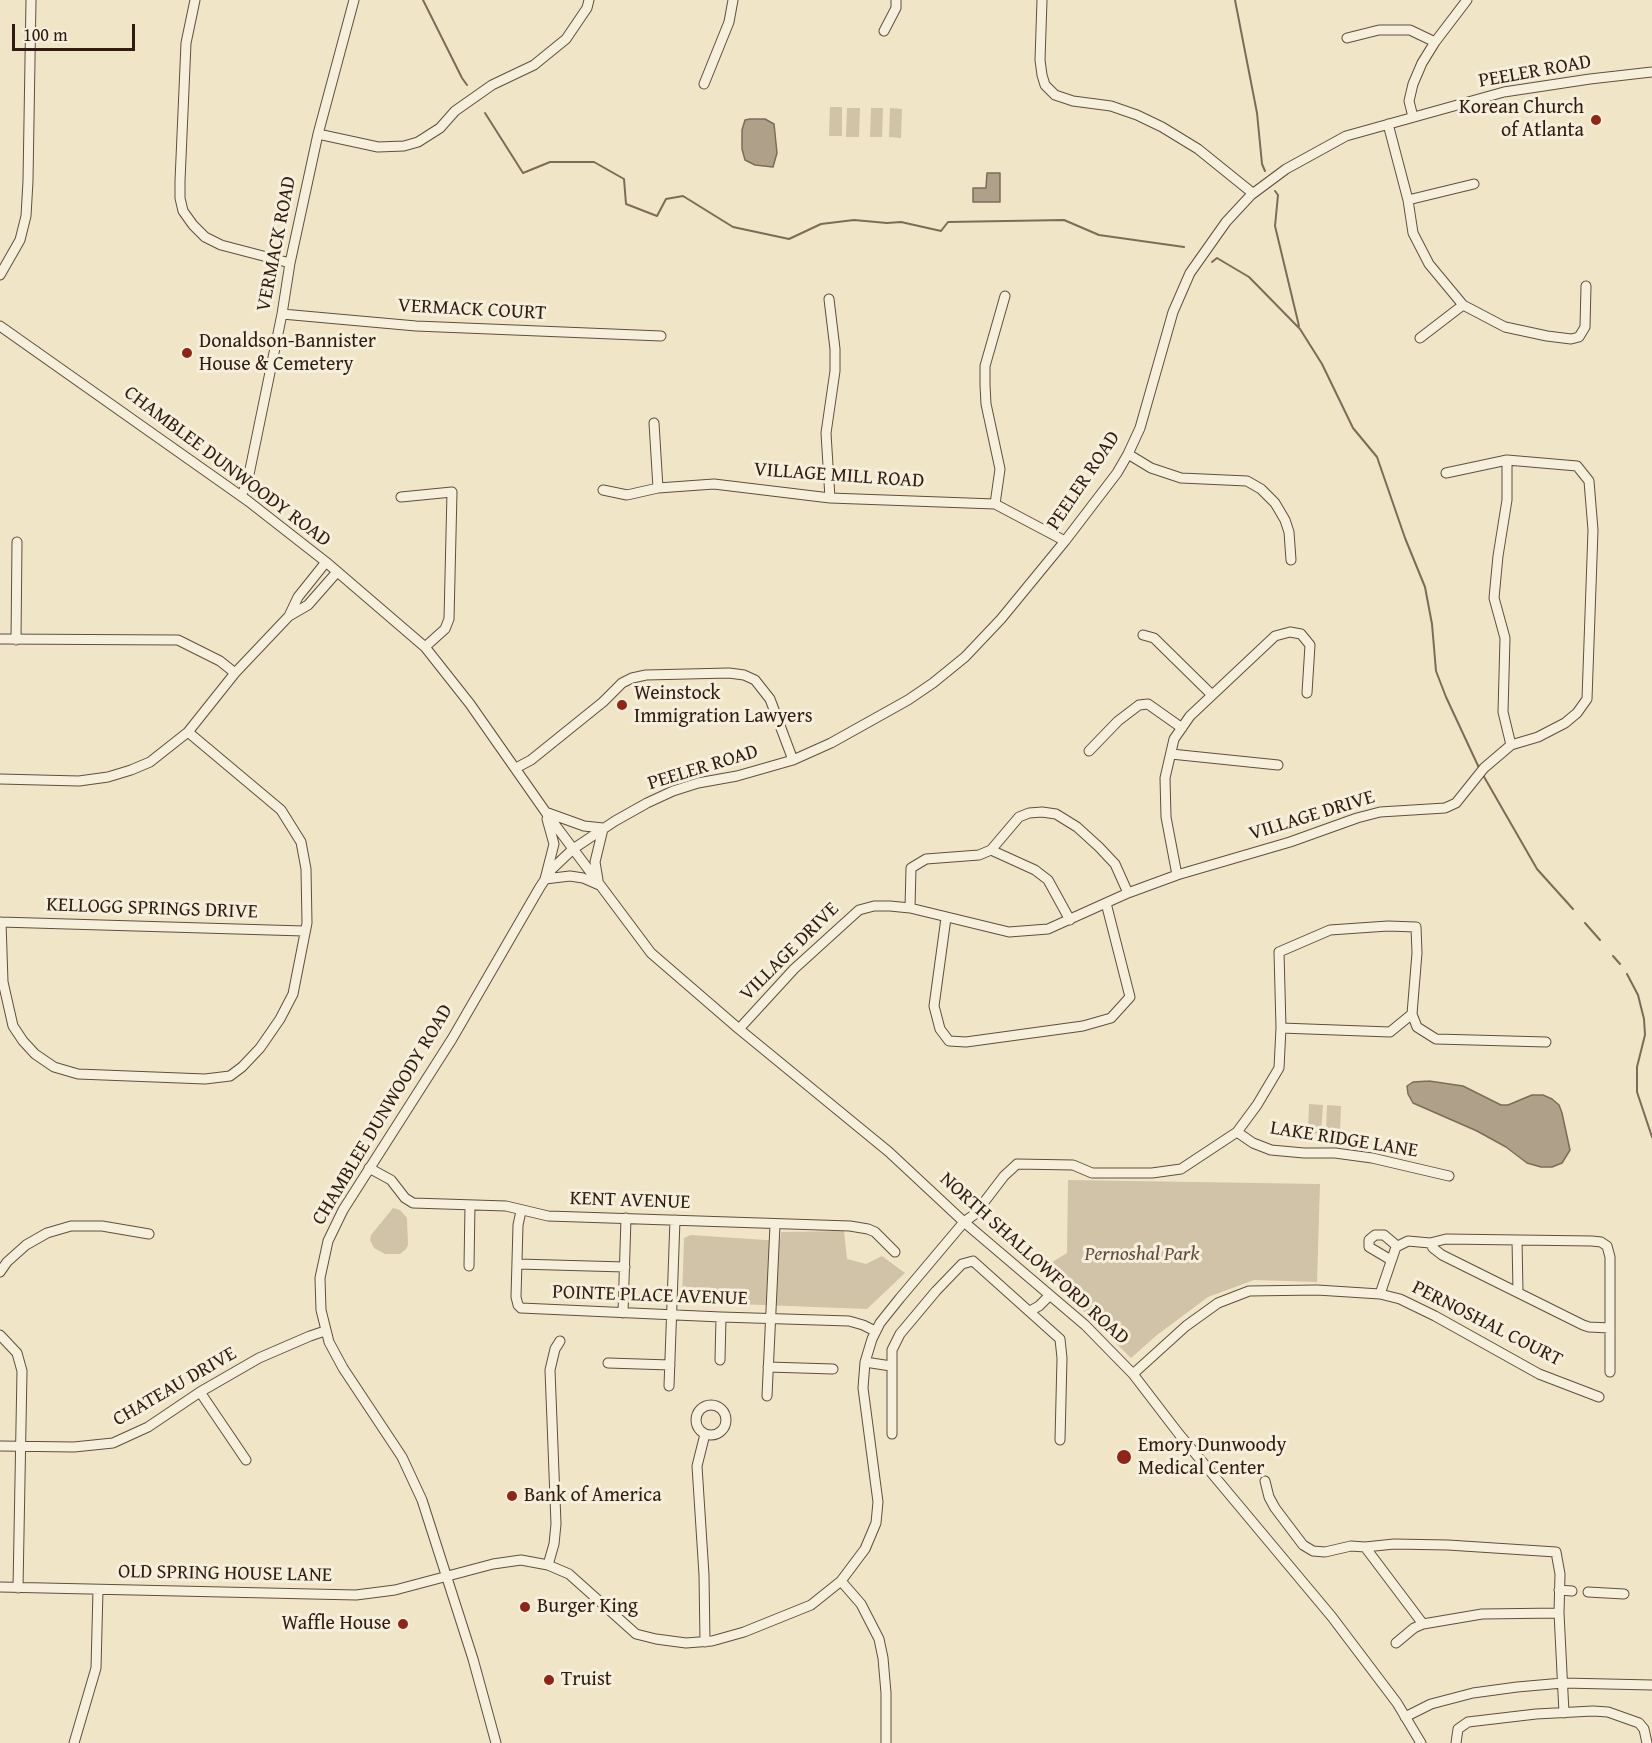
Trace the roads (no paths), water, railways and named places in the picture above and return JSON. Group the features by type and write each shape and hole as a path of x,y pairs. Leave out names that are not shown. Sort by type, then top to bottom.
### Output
{"street":[{"path":"0,275 20,240 26,216 31,0"},
{"path":"195,0 186,43 181,127 180,198 183,211 205,237 221,245 290,263"},
{"name":"VERMACK ROAD","path":"241,496 248,484 290,263 318,134 354,0"},
{"path":"318,134 391,148 424,139 440,128 455,111 492,85 534,65 567,39 587,8 589,0"},
{"path":"704,84 729,22 733,0"},
{"path":"884,32 896,8 896,0"},
{"path":"1042,0 1040,60 1042,75 1045,85 1055,95 1073,101 1111,106 1162,127 1198,149 1250,190 1251,195"},
{"path":"1413,117 1409,101 1422,63 1467,0"},
{"path":"1347,38 1379,30 1410,30 1435,42"},
{"name":"PEELER ROAD","path":"573,849 603,828 673,791 792,760 852,734 908,700 948,671 1001,619 1108,486 1128,454 1147,407 1167,330 1180,292 1207,247 1226,222 1251,195 1286,169 1346,136 1504,92 1652,72"},
{"path":"1388,124 1408,200 1413,233 1429,264 1463,305 1505,327 1571,339 1579,337 1585,327 1586,286"},
{"path":"1408,200 1474,184"},
{"path":"996,504 1000,469 984,385 985,366 1005,296"},
{"path":"829,299 835,349 835,371 826,433 830,498"},
{"path":"1420,338 1463,305"},
{"name":"VERMACK COURT","path":"282,314 416,326 661,336"},
{"name":"CHAMBLEE DUNWOODY ROAD","path":"0,326 241,496 326,562 425,647 516,768"},
{"path":"654,423 658,488"},
{"path":"1128,454 1151,468 1181,478 1246,481 1261,489 1275,503 1285,520 1289,532 1291,560"},
{"path":"1507,460 1507,500 1497,556 1494,598 1505,638 1503,712 1511,745"},
{"name":"VILLAGE DRIVE","path":"739,1029 794,969 859,910 874,906 910,908 1009,932 1048,929 1177,874 1290,842 1380,812 1445,808 1456,803 1479,774 1511,745 1538,737 1565,723 1577,713 1587,699 1593,508 1589,481 1576,466 1507,460 1446,473"},
{"name":"VILLAGE MILL ROAD","path":"603,490 627,495 658,488 714,484 830,498 996,504 1065,541"},
{"path":"401,497 452,492 449,619 445,629 425,647"},
{"path":"16,640 17,542"},
{"path":"289,616 298,597 326,562"},
{"path":"0,779 79,780 108,777 150,762 188,732 235,674 289,616 308,605 337,572"},
{"path":"1177,874 1166,817 1165,778 1174,739 1190,716 1275,636 1290,632 1301,634 1310,645 1307,693"},
{"path":"1143,634 1154,638 1212,695"},
{"path":"0,639 178,640 220,661 235,674"},
{"path":"573,849 516,768 531,760 603,702 622,683 632,678 646,675 729,673 744,675 755,680 770,699 792,760"},
{"path":"1089,751 1118,721 1138,705 1148,704 1182,728"},
{"path":"1,922 3,982 13,1026 35,1054 54,1067 78,1074 205,1079 230,1076 242,1067 260,1048 280,1019 293,994 306,923 308,902 306,868 301,842 281,810 188,732"},
{"path":"1171,754 1278,765"},
{"path":"546,812 584,826 603,828 595,862 599,885"},
{"path":"546,812 554,844 545,879 570,876 583,878 599,885"},
{"path":"910,908 911,868 926,859 979,855 991,850 1019,817 1029,813 1056,814 1077,827 1115,864 1128,893"},
{"name":"CHAMBLEE DUNWOODY ROAD","path":"496,1743 448,1577 415,1483 397,1450 342,1368 325,1331 320,1294 321,1269 325,1251 343,1210 452,1039 545,879 573,849"},
{"name":"NORTH SHALLOWFORD ROAD","path":"573,849 651,953 739,1029 889,1152 964,1222 1084,1325 1133,1374 1179,1434 1332,1617 1397,1703 1421,1743"},
{"path":"991,850 1035,870 1048,880 1071,920"},
{"path":"946,918 934,1006 939,1029 949,1041 966,1042 1083,1026 1111,1018 1130,997 1106,903"},
{"name":"KELLOGG SPRINGS DRIVE","path":"1,922 304,931"},
{"name":"LAKE RIDGE LANE","path":"841,1581 869,1543 876,1523 878,1502 864,1396 865,1362 875,1331 964,1222 975,1214 1004,1176 1017,1164 1073,1165 1092,1173 1152,1173 1181,1169 1237,1132 1257,1106 1279,1068 1281,1028 1279,952 1330,930 1388,926 1416,927 1417,953 1412,1014"},
{"path":"1281,1028 1390,1032 1412,1014 1417,1027 1436,1039 1546,1042"},
{"name":"LAKE RIDGE LANE","path":"1237,1132 1253,1143 1271,1150 1335,1153 1372,1158 1449,1176"},
{"name":"KENT AVENUE","path":"369,1168 391,1180 405,1198 413,1203 506,1206 548,1216 850,1226 875,1232 895,1252"},
{"path":"469,1261 470,1205"},
{"name":"POINTE PLACE AVENUE","path":"522,1211 518,1225 516,1297 521,1308 849,1321 875,1331"},
{"path":"623,1313 626,1218"},
{"path":"669,1386 675,1220"},
{"path":"767,1396 775,1225"},
{"path":"0,1272 7,1262 26,1245 47,1233 71,1226 102,1226 149,1234"},
{"path":"1391,1260 1369,1247 1369,1240 1375,1235 1384,1235 1397,1246"},
{"path":"1380,1294 1397,1246 1408,1241 1430,1243 1446,1239 1601,1242 1607,1246 1610,1257 1610,1372"},
{"path":"1517,1240 1518,1292"},
{"path":"1430,1243 1442,1255 1583,1325 1610,1328"},
{"path":"892,1434 892,1350 900,1334 936,1291 962,1264 972,1261 1060,1339 1062,1358 1060,1440"},
{"path":"518,1264 625,1267"},
{"name":"PERNOSHAL COURT","path":"1133,1374 1200,1315 1218,1303 1249,1291 1277,1289 1380,1294 1400,1299 1435,1316 1539,1374 1599,1397"},
{"path":"1030,1311 1049,1296"},
{"path":"720,1360 721,1317"},
{"name":"CHATEAU DRIVE","path":"0,1446 74,1447 113,1443 148,1427 200,1392 270,1354 325,1331"},
{"path":"0,1335 17,1353 22,1371 18,1588"},
{"path":"548,1565 554,1544 556,1524 550,1370 555,1349 560,1341"},
{"path":"865,1362 891,1366"},
{"path":"608,1363 670,1365"},
{"path":"768,1367 833,1369"},
{"path":"200,1392 246,1460"},
{"path":"705,1434 697,1466 704,1575 705,1642"},
{"path":"1265,1481 1269,1497 1275,1508 1303,1545 1313,1551 1325,1552 1351,1546 1365,1548 1394,1544 1557,1552 1564,1713"},
{"path":"1365,1548 1423,1624"},
{"name":"OLD SPRING HOUSE LANE","path":"0,1587 357,1595 395,1590 512,1560 548,1565 569,1574 580,1581 636,1634 666,1641 705,1642 744,1632 811,1605 841,1581"},
{"path":"841,1581 861,1604 879,1639 886,1693 886,1743"},
{"path":"74,1743 96,1668 98,1590"},
{"path":"1559,1590 1572,1591"},
{"path":"1588,1592 1624,1594"},
{"path":"1396,1642 1423,1624 1482,1614 1559,1613"},
{"path":"1404,1717 1431,1704 1473,1693 1563,1683 1652,1685"},
{"path":"1456,1743 1458,1728 1468,1722 1564,1713 1608,1712 1639,1723 1644,1729 1647,1743"}],"waterway":[{"path":"423,0 467,85"},
{"path":"1235,0 1257,113 1262,164 1265,171"},
{"path":"485,113 523,173 550,162 594,162 624,179 626,204 657,216 666,199 683,196 733,227 789,239 821,224 854,220 901,222 941,231 948,222 1064,220 1099,235 1184,247"},
{"path":"1275,191 1278,195 1275,226 1299,326"},
{"path":"1212,262 1217,258 1249,277 1300,329 1322,364 1353,428 1377,457 1425,587 1432,624 1436,671 1480,770"},
{"path":"1483,775 1537,869 1573,909"},
{"path":"1585,923 1600,940"},
{"path":"1613,956 1620,964"},
{"path":"1627,974 1638,995 1644,1019 1645,1035 1637,1067 1637,1092 1652,1137"}],"place":[{"name":"Korean Church of Atlanta","path":"1596,120"},
{"name":"Donaldson-Bannister House & Cemetery","path":"187,353"},
{"name":"Weinstock Immigration Lawyers","path":"622,705"},
{"name":"Emory Dunwoody Medical Center","path":"1124,1457"},
{"name":"Bank of America","path":"512,1496"},
{"name":"Burger King","path":"525,1607"},
{"name":"Waffle House","path":"403,1624"},
{"name":"Truist","path":"549,1680"}],"park label":[{"name":"Pernoshal Park","path":"1142,1255"}]}
